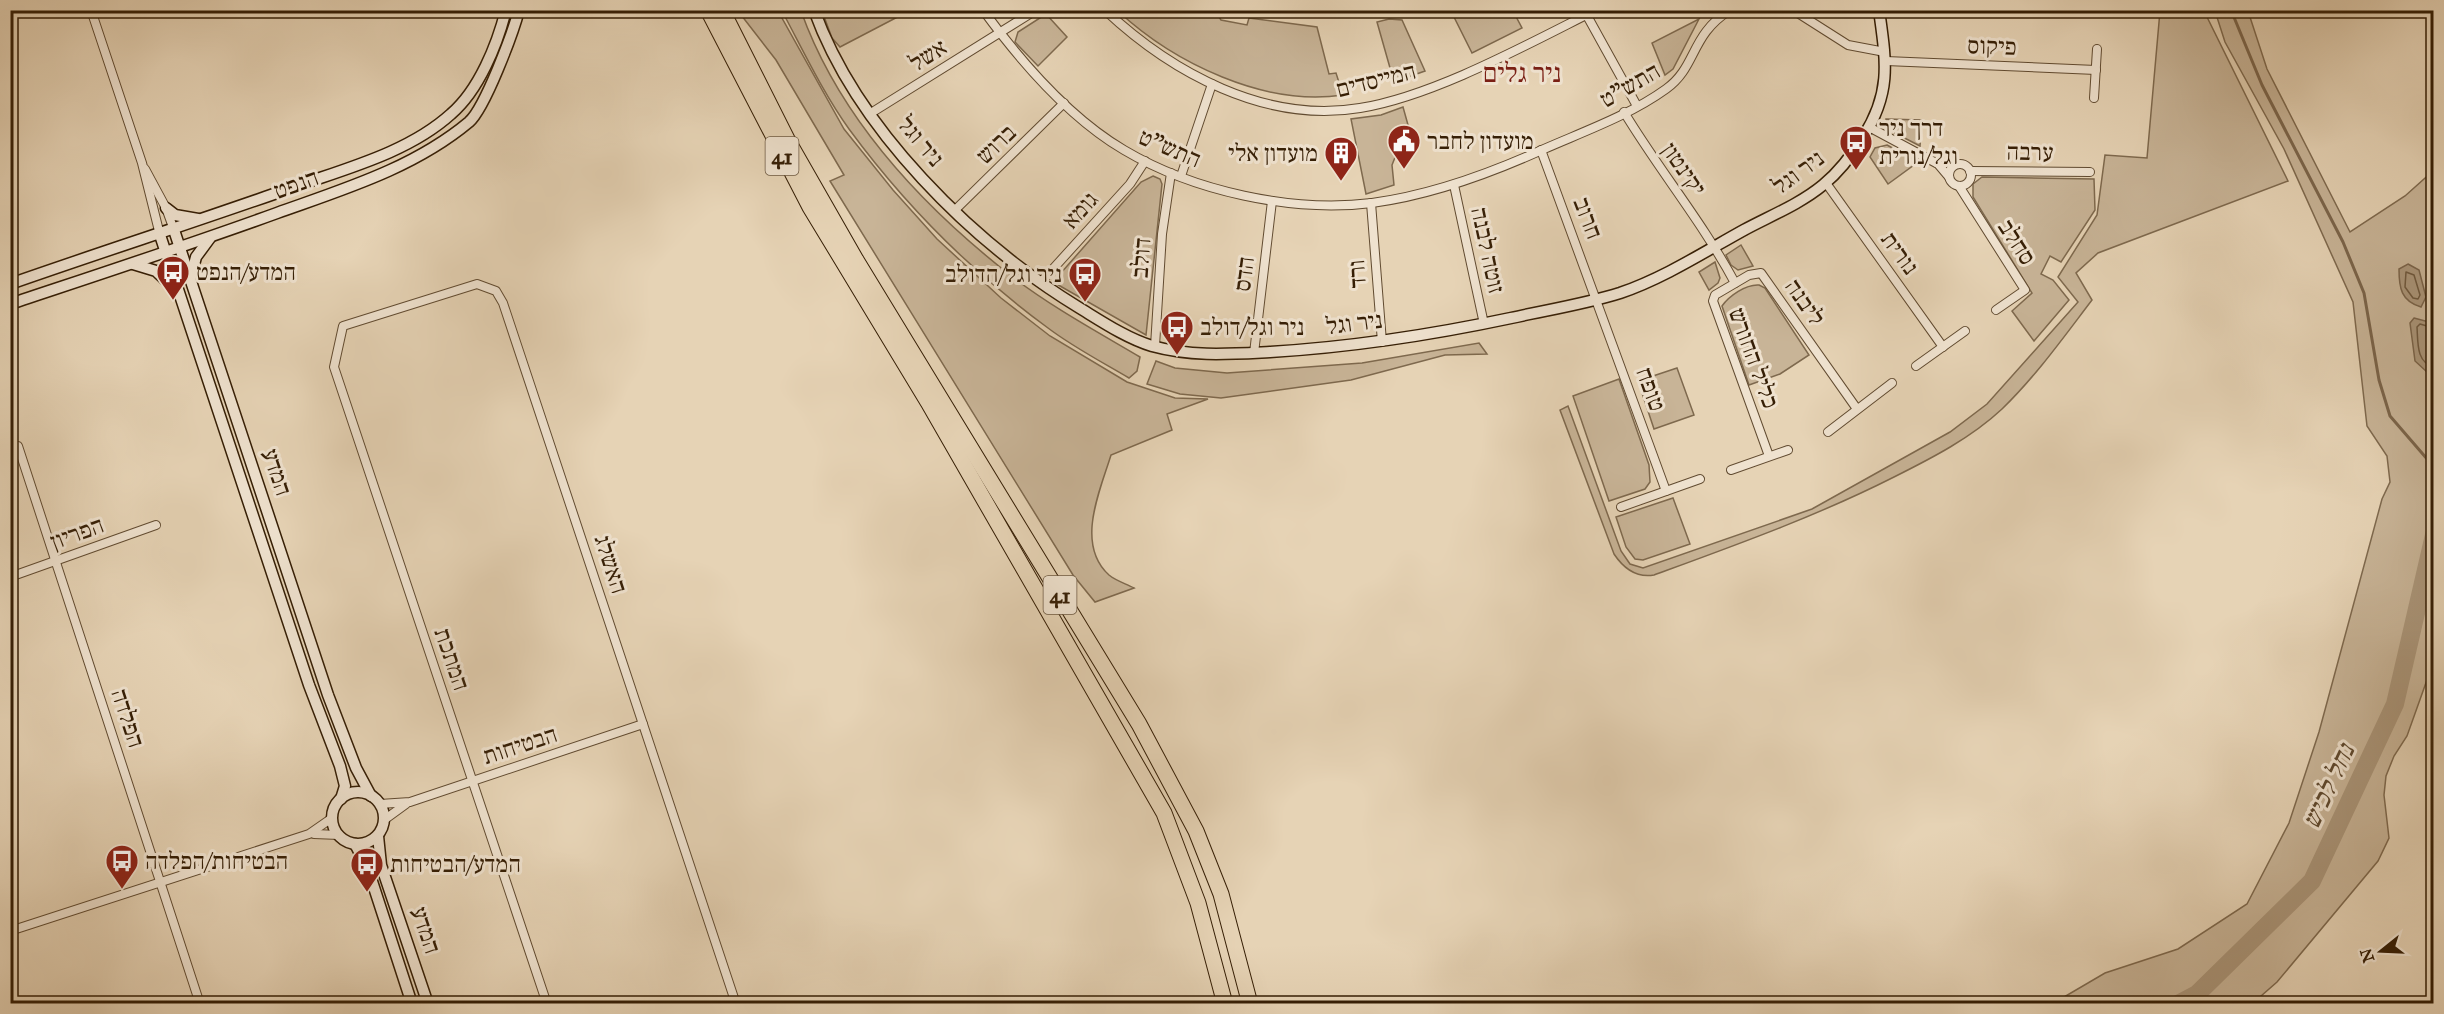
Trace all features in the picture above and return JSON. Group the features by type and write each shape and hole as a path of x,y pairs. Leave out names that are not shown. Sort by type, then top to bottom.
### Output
{"highway":[{"name":"41","path":"708,10 810,207 928,402 1164,813 1177,841 1198,903 1225,1004"},
{"name":"41","path":"722,10 788,141 856,260 1139,724 1181,800 1221,894 1250,1004"}],"street":[{"name":"המדע","path":"91,10 142,163 160,235 178,293 309,685 340,766 345,782 341,799"},
{"name":"הנפט","path":"10,284 160,235 378,156 436,126 465,99 486,62 506,10"},
{"name":"הנפט","path":"10,304 165,253 385,174 415,158 471,120 498,70 519,10"},
{"name":"ניר וגל","path":"814,10 839,68 871,113 954,211 986,241 1095,318 1155,346 1201,354 1382,342 1484,324 1598,299 1651,280 1793,204 1826,183 1857,147 1869,127 1886,83 1886,57 1879,10"},
{"name":"התש\"ט","path":"983,10 1000,33 1064,103 1102,135 1145,161 1171,173 1272,201 1313,205 1371,203 1454,185 1507,166 1637,106 1684,73 1706,29 1730,10"},
{"name":"אשל","path":"871,113 1036,10"},
{"name":"המייסדים","path":"1105,10 1147,46 1184,70 1212,84 1275,105 1334,111 1391,101 1432,86 1585,13 1596,10"},
{"name":"פיקוס","path":"1793,10 1848,45 1886,57 2096,70"},
{"path":"1585,13 1637,106"},
{"path":"2094,98 2097,50"},
{"path":"1181,176 1212,84"},
{"name":"ברוש","path":"954,211 1064,103"},
{"name":"יקינטון","path":"1624,112 1661,170 1715,246"},
{"path":"1869,127 1938,164 1962,165 1970,171 1968,182 1959,186 1938,164"},
{"name":"חרוב","path":"1541,150 1598,299"},
{"name":"גומא","path":"1041,282 1130,184 1145,161"},
{"name":"המדע","path":"142,163 166,208 174,230 328,695 356,768 371,796"},
{"path":"1949,177 1950,170 1955,166"},
{"name":"ערבה","path":"1970,171 2090,172"},
{"name":"דולב","path":"1155,346 1162,234 1171,173"},
{"name":"נורית","path":"1826,183 1943,347"},
{"name":"זוטה לבנה","path":"1454,185 1484,324"},
{"name":"סחלב","path":"1959,186 2025,290 1996,310"},
{"name":"הדס","path":"1254,352 1272,201"},
{"name":"ורד","path":"1371,203 1382,342"},
{"path":"166,208 181,217 204,219"},
{"path":"190,280 196,257 212,236"},
{"path":"1715,246 1735,283"},
{"path":"130,264 156,271 178,293"},
{"name":"ליבנה","path":"1735,283 1749,275 1761,273 1857,409"},
{"name":"כליל החורש","path":"1735,283 1715,295 1714,307 1769,456"},
{"name":"האשלג","path":"343,326 477,284 496,291 503,303 735,1004"},
{"name":"טופח","path":"1598,299 1666,491"},
{"name":"המתכת","path":"343,326 334,367 547,1004"},
{"path":"1916,366 1965,331"},
{"path":"1828,432 1892,383"},
{"name":"הפלדה","path":"18,446 200,1004"},
{"path":"1731,470 1788,450"},
{"path":"1621,507 1700,479"},
{"name":"הפריון","path":"10,576 156,525"},
{"name":"הבטיחות","path":"380,804 410,802 643,724"},
{"path":"10,931 309,834 332,818 341,799 356,792 371,796 380,804 384,820 378,836 367,843 355,844 339,836 309,834"},
{"name":"הבטיחות","path":"384,820 410,802"},
{"path":"332,818 339,836"},
{"name":"המדע","path":"378,836 381,865 428,1004"},
{"name":"המדע","path":"355,844 368,869 412,1004"}],"shaded area":[{"path":"822,10 909,11 840,47 832,38"},
{"path":"738,11 778,11 844,129 893,190 937,239 1001,298 1050,336 1127,382 1175,398 1208,399 1167,414 1172,430 1111,455 1093,517 1093,548 1099,562 1109,575 1134,588 1095,602 1073,575 830,181 844,175 776,60"},
{"path":"782,11 801,11 817,50 837,87 887,157 915,189 946,220 1010,275 1057,308 1140,357 1137,371 1129,378 1058,335 1020,307 941,236 893,184 849,129 822,86"},
{"path":"1118,11 1215,11 1221,20 1247,25 1249,18 1317,27 1329,74 1336,73 1343,95 1313,97 1283,94 1222,77 1166,48"},
{"path":"1487,11 1513,11 1522,28 1472,53 1454,17"},
{"path":"2160,11 2204,11 2288,181 2098,253 2076,273 2092,300 2049,356 2002,409 1977,429 1937,455 1806,517 1654,575 1637,574 1622,564 1614,554 1560,410 1568,406 1621,551 1630,564 1643,568 1812,509 1950,432 1987,404 2078,302 2058,277 2097,215 2105,155 2147,158"},
{"path":"2215,11 2248,11 2267,69 2350,232 2405,196 2433,171 2433,663 2407,736 2394,756 2386,776 2384,795 2389,838 2378,861 2277,982 2253,1003 2052,1004 2105,973 2178,949 2247,904 2289,823 2319,732 2382,499 2390,482 2387,456 2367,426 2353,302 2284,149 2225,42"},
{"path":"1046,14 1067,37 1038,66 1015,42 1018,32"},
{"path":"1389,19 1402,20 1425,71 1394,82 1377,22"},
{"path":"1699,19 1673,69 1665,75 1652,43"},
{"path":"1403,107 1415,150 1396,155 1392,165 1394,185 1366,194 1351,119 1381,115"},
{"path":"1886,119 1922,120 1920,146 1887,129"},
{"path":"1887,145 1918,162 1888,184 1870,157 1875,148"},
{"path":"1153,176 1160,179 1162,184 1146,335 1053,282 1141,182"},
{"path":"1982,177 2094,179 2095,210 2061,262 2050,256 2041,274 2053,280 2069,300 2034,341 2012,311 2032,293 1973,197 1973,184"},
{"path":"1741,245 1753,266 1738,270 1731,265 1726,255"},
{"path":"1715,262 1720,278 1718,283 1709,290 1699,272"},
{"path":"1759,285 1765,288 1809,355 1780,374 1749,385 1722,306 1738,291"},
{"path":"1479,343 1487,354 1445,355 1351,380 1221,398 1180,394 1147,384 1156,361 1175,368 1227,373 1362,363"},
{"path":"1677,368 1694,415 1654,429 1638,381"},
{"path":"1619,379 1649,465 1650,482 1645,489 1609,501 1573,396"},
{"path":"1673,498 1690,544 1643,560 1635,559 1626,547 1616,517"}],"water":[{"path":"2408,264 2419,270 2426,297 2421,307 2409,301 2402,293 2399,269"},
{"path":"2414,318 2433,323 2433,371 2428,373 2415,361 2410,323"}],"waterway":[{"path":"2231,10 2262,85 2343,242 2364,293 2379,380 2390,416 2434,467"},
{"name":"נחל לכיש","path":"2178,1004 2197,994 2312,881 2395,704 2434,535"}],"place":[{"name":"מועדון לחבר","path":"1404,170"},
{"name":"דרך ניר וגל/נורית","path":"1856,171"},
{"name":"מועדון אלי","path":"1341,182"},
{"name":"המדע/הנפט","path":"173,301"},
{"name":"ניר וגל/הדולב","path":"1085,303"},
{"name":"ניר וגל/דולב","path":"1177,356"},
{"name":"הבטיחות/הפלדה","path":"122,890"},
{"name":"המדע/הבטיחות","path":"367,893"}],"district":[{"name":"ניר גלים","path":"1522,72"}]}
